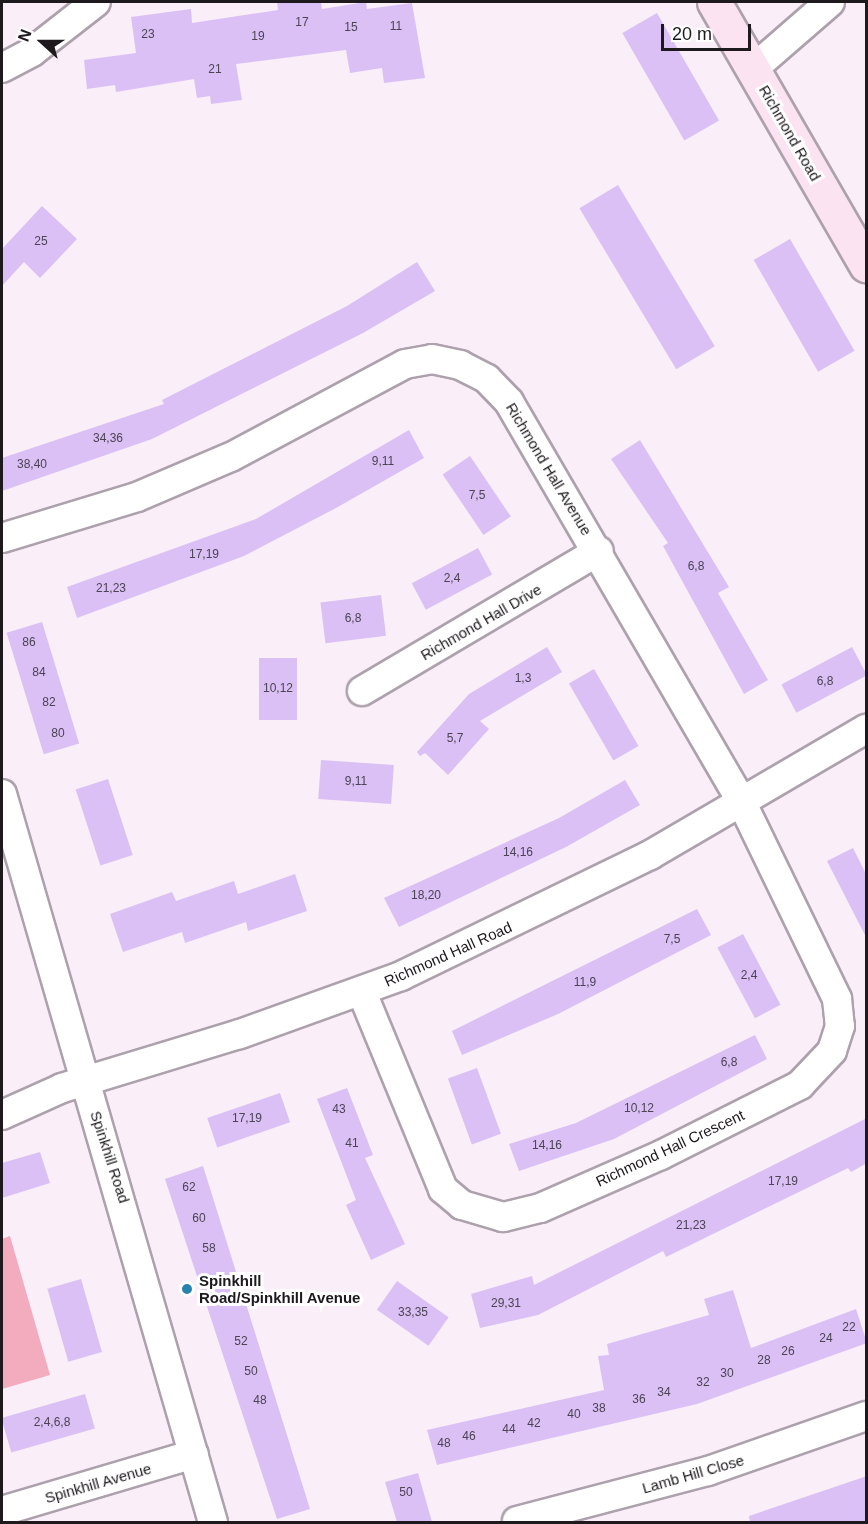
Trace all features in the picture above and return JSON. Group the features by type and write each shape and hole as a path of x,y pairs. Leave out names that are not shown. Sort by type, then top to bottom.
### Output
{"main road":[{"name":"Richmond Road","path":"714,2 867,265"}],"street":[{"path":"2,68 32,52 96,2"},
{"path":"753,69 830,2"},
{"name":"Richmond Hall Avenue","path":"2,538 137,497 231,457 379,374 432,359 487,379 509,402 599,551 742,803"},
{"name":"Richmond Hall Drive","path":"362,691 599,551"},
{"name":"Richmond Hall Road","path":"2,1115 86,1081 362,992 542,912 742,803 867,729"},
{"name":"Spinkhill Road","path":"2,794 213,1522"},
{"name":"Richmond Hall Crescent","path":"362,992 430,1169 462,1205 503,1217 540,1208 661,1155 800,1085 832,1051 840,1026 837,999 742,803"},
{"name":"Lamb Hill Close","path":"517,1521 708,1471 867,1416"},
{"name":"Spinkhill Avenue","path":"2,1511 194,1454"}],"shaded area":[{"path":"10,1236 50,1375 2,1389 2,1239"}],"building":[{"path":"277,2 321,2 322,9 366,2 367,9 412,3 425,78 384,83 382,68 350,73 346,50 236,64 242,100 211,104 210,96 197,98 194,79 116,92 115,85 87,89 84,60 136,53 131,17 191,9 192,23 278,10"},
{"path":"657,13 719,120 684,140 622,33"},
{"path":"618,185 715,346 676,369 579,208"},
{"path":"42,206 77,239 40,278 24,262 2,286 2,249"},
{"path":"790,239 854,351 818,372 754,260"},
{"path":"417,262 435,291 363,333 152,439 2,491 2,458 164,404 162,400 347,306"},
{"path":"409,430 424,458 336,508 244,556 77,618 67,587 256,519"},
{"path":"640,440 729,587 718,593 768,680 744,694 663,546 668,543 611,459"},
{"path":"470,456 511,517 483,535 443,474"},
{"path":"478,548 492,574 426,610 412,583"},
{"path":"381,595 386,636 325,643 320,602"},
{"path":"42,622 79,743 44,754 7,633"},
{"path":"547,647 562,672 480,721 489,729 448,775 425,753 420,756 417,752 469,694"},
{"path":"852,647 866,676 796,713 781,685"},
{"path":"259,658 297,658 297,720 259,720"},
{"path":"594,669 638,746 613,761 569,684"},
{"path":"321,760 394,765 391,804 318,799"},
{"path":"108,779 133,855 100,866 76,790"},
{"path":"625,780 640,805 566,847 399,927 384,898 559,818"},
{"path":"853,848 867,876 867,939 827,861"},
{"path":"295,874 307,911 248,931 246,922 185,943 182,932 123,952 110,914 172,892 176,901 234,881 238,894"},
{"path":"697,909 711,935 558,1014 462,1055 452,1031"},
{"path":"743,934 781,1005 755,1018 717,948"},
{"path":"755,1035 767,1059 614,1139 519,1171 509,1144 576,1123"},
{"path":"477,1068 501,1134 472,1144 448,1079"},
{"path":"347,1088 373,1155 365,1158 405,1244 371,1260 346,1205 356,1200 317,1099"},
{"path":"280,1093 290,1122 217,1147 207,1118"},
{"path":"867,1118 867,1163 851,1172 848,1168 666,1257 663,1251 538,1315 480,1328 471,1294 532,1276 534,1285"},
{"path":"40,1152 50,1183 2,1198 2,1163"},
{"path":"203,1166 310,1509 277,1519 165,1179"},
{"path":"81,1279 102,1352 68,1362 47,1289"},
{"path":"397,1281 449,1317 429,1346 377,1310"},
{"path":"733,1290 751,1348 856,1309 867,1343 697,1404 437,1465 427,1430 604,1390 598,1356 609,1355 607,1344 709,1315 704,1299"},
{"path":"85,1394 95,1429 11,1453 2,1418"},
{"path":"418,1473 432,1522 397,1522 385,1482"},
{"path":"867,1476 867,1522 750,1522 749,1516"}],"place":[{"name":"Spinkhill Road/Spinkhill Avenue","path":"187,1289"}]}
